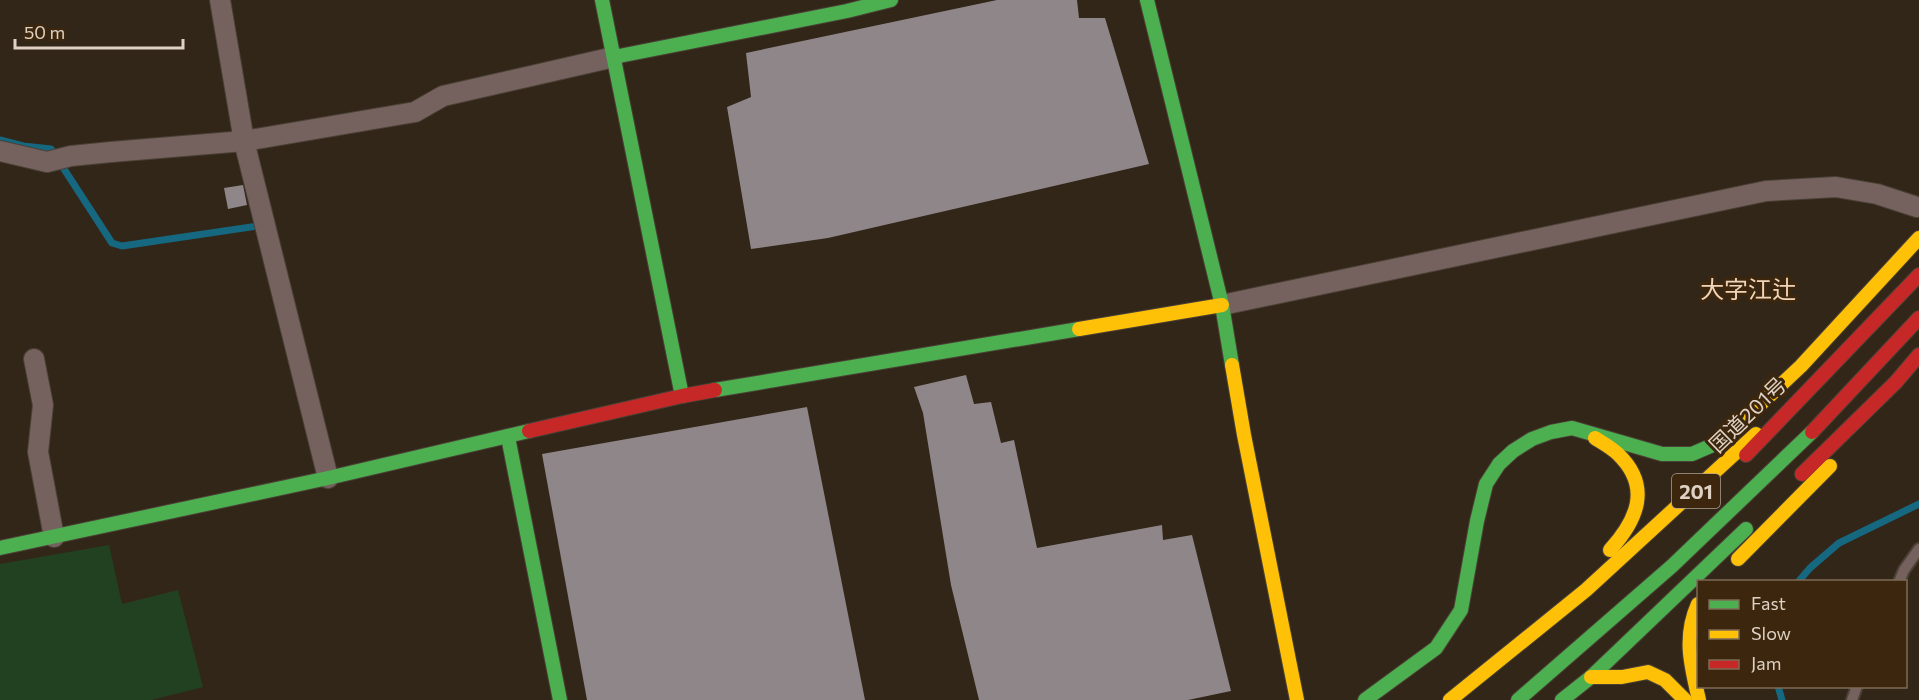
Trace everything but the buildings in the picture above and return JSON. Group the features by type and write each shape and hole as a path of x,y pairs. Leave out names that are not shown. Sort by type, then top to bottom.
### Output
{"main road":[{"path":"602,0 682,396"},
{"path":"614,57 847,11 891,0"},
{"path":"1147,0 1222,305 1244,435 1297,700"},
{"path":"1365,700 1437,648 1461,610 1486,484 1499,464 1513,451 1551,432 1572,428 1662,454 1692,454 1722,441 1801,366 1919,238"},
{"name":"国道201号","path":"1450,700 1586,590 1711,477 1832,360 1919,257"},
{"path":"1472,700 1571,619 1701,500 1919,275"},
{"path":"0,548 328,478 682,396 1222,305"},
{"path":"1518,700 1717,527 1865,379 1919,318"},
{"path":"1732,565 1831,465 1919,355"},
{"path":"1794,482 1896,382"},
{"path":"1438,700 1489,654 1588,572 1620,540 1632,521 1639,504 1638,486 1631,470 1621,456 1588,433"},
{"path":"508,437 560,700"},
{"path":"1562,700 1591,677 1752,523"},
{"path":"1697,606 1689,657 1699,700"},
{"path":"1591,677 1622,677 1648,672 1665,680 1685,700"}],"street":[{"path":"220,0 244,141 328,478"},
{"path":"0,151 47,162 71,156 244,141 415,112 443,96 614,57"},
{"path":"1222,305 1766,191 1836,187 1877,194 1917,207"},
{"path":"34,359 43,405 38,452 54,537"}],"lane":[{"path":"1900,580 1919,549"}],"green space":[{"path":"109,545 122,604 178,590 203,687 151,700 0,700 0,564"}],"waterway":[{"path":"0,140 23,146 51,149 112,243 122,246 258,226"},
{"path":"1800,580 1839,543 1919,504"},
{"path":"1779,688 1782,700"}],"traffic: fast":[{"path":"602,0 682,396"},
{"path":"614,57 847,11 891,0"},
{"path":"1147,0 1222,305 1232,365"},
{"path":"715,390 1079,329"},
{"path":"1365,700 1436,648 1461,610 1486,484 1499,464 1513,451 1532,439 1572,428 1662,454 1692,454 1722,441 1749,415"},
{"path":"0,548 328,478 529,431"},
{"path":"1518,700 1672,566 1812,432"},
{"path":"508,437 560,700"},
{"path":"1562,700 1591,677 1746,529"}],"traffic: slow":[{"path":"1749,415 1801,366 1919,238"},
{"path":"1079,329 1222,305"},
{"path":"1232,365 1297,700"},
{"path":"1450,700 1586,590 1756,434"},
{"path":"1595,438 1616,452 1629,466 1638,491 1633,515 1610,550"},
{"path":"1738,559 1830,466"},
{"path":"1697,606 1691,628 1690,652 1699,700"},
{"path":"1591,677 1622,677 1648,672 1665,680 1685,700"}],"traffic: jam":[{"path":"1746,455 1919,275"},
{"path":"1812,432 1919,318"},
{"path":"1802,474 1896,382 1919,355"},
{"path":"529,431 715,390"}],"district":[{"name":"大字江辻","path":"1748,288"}]}
